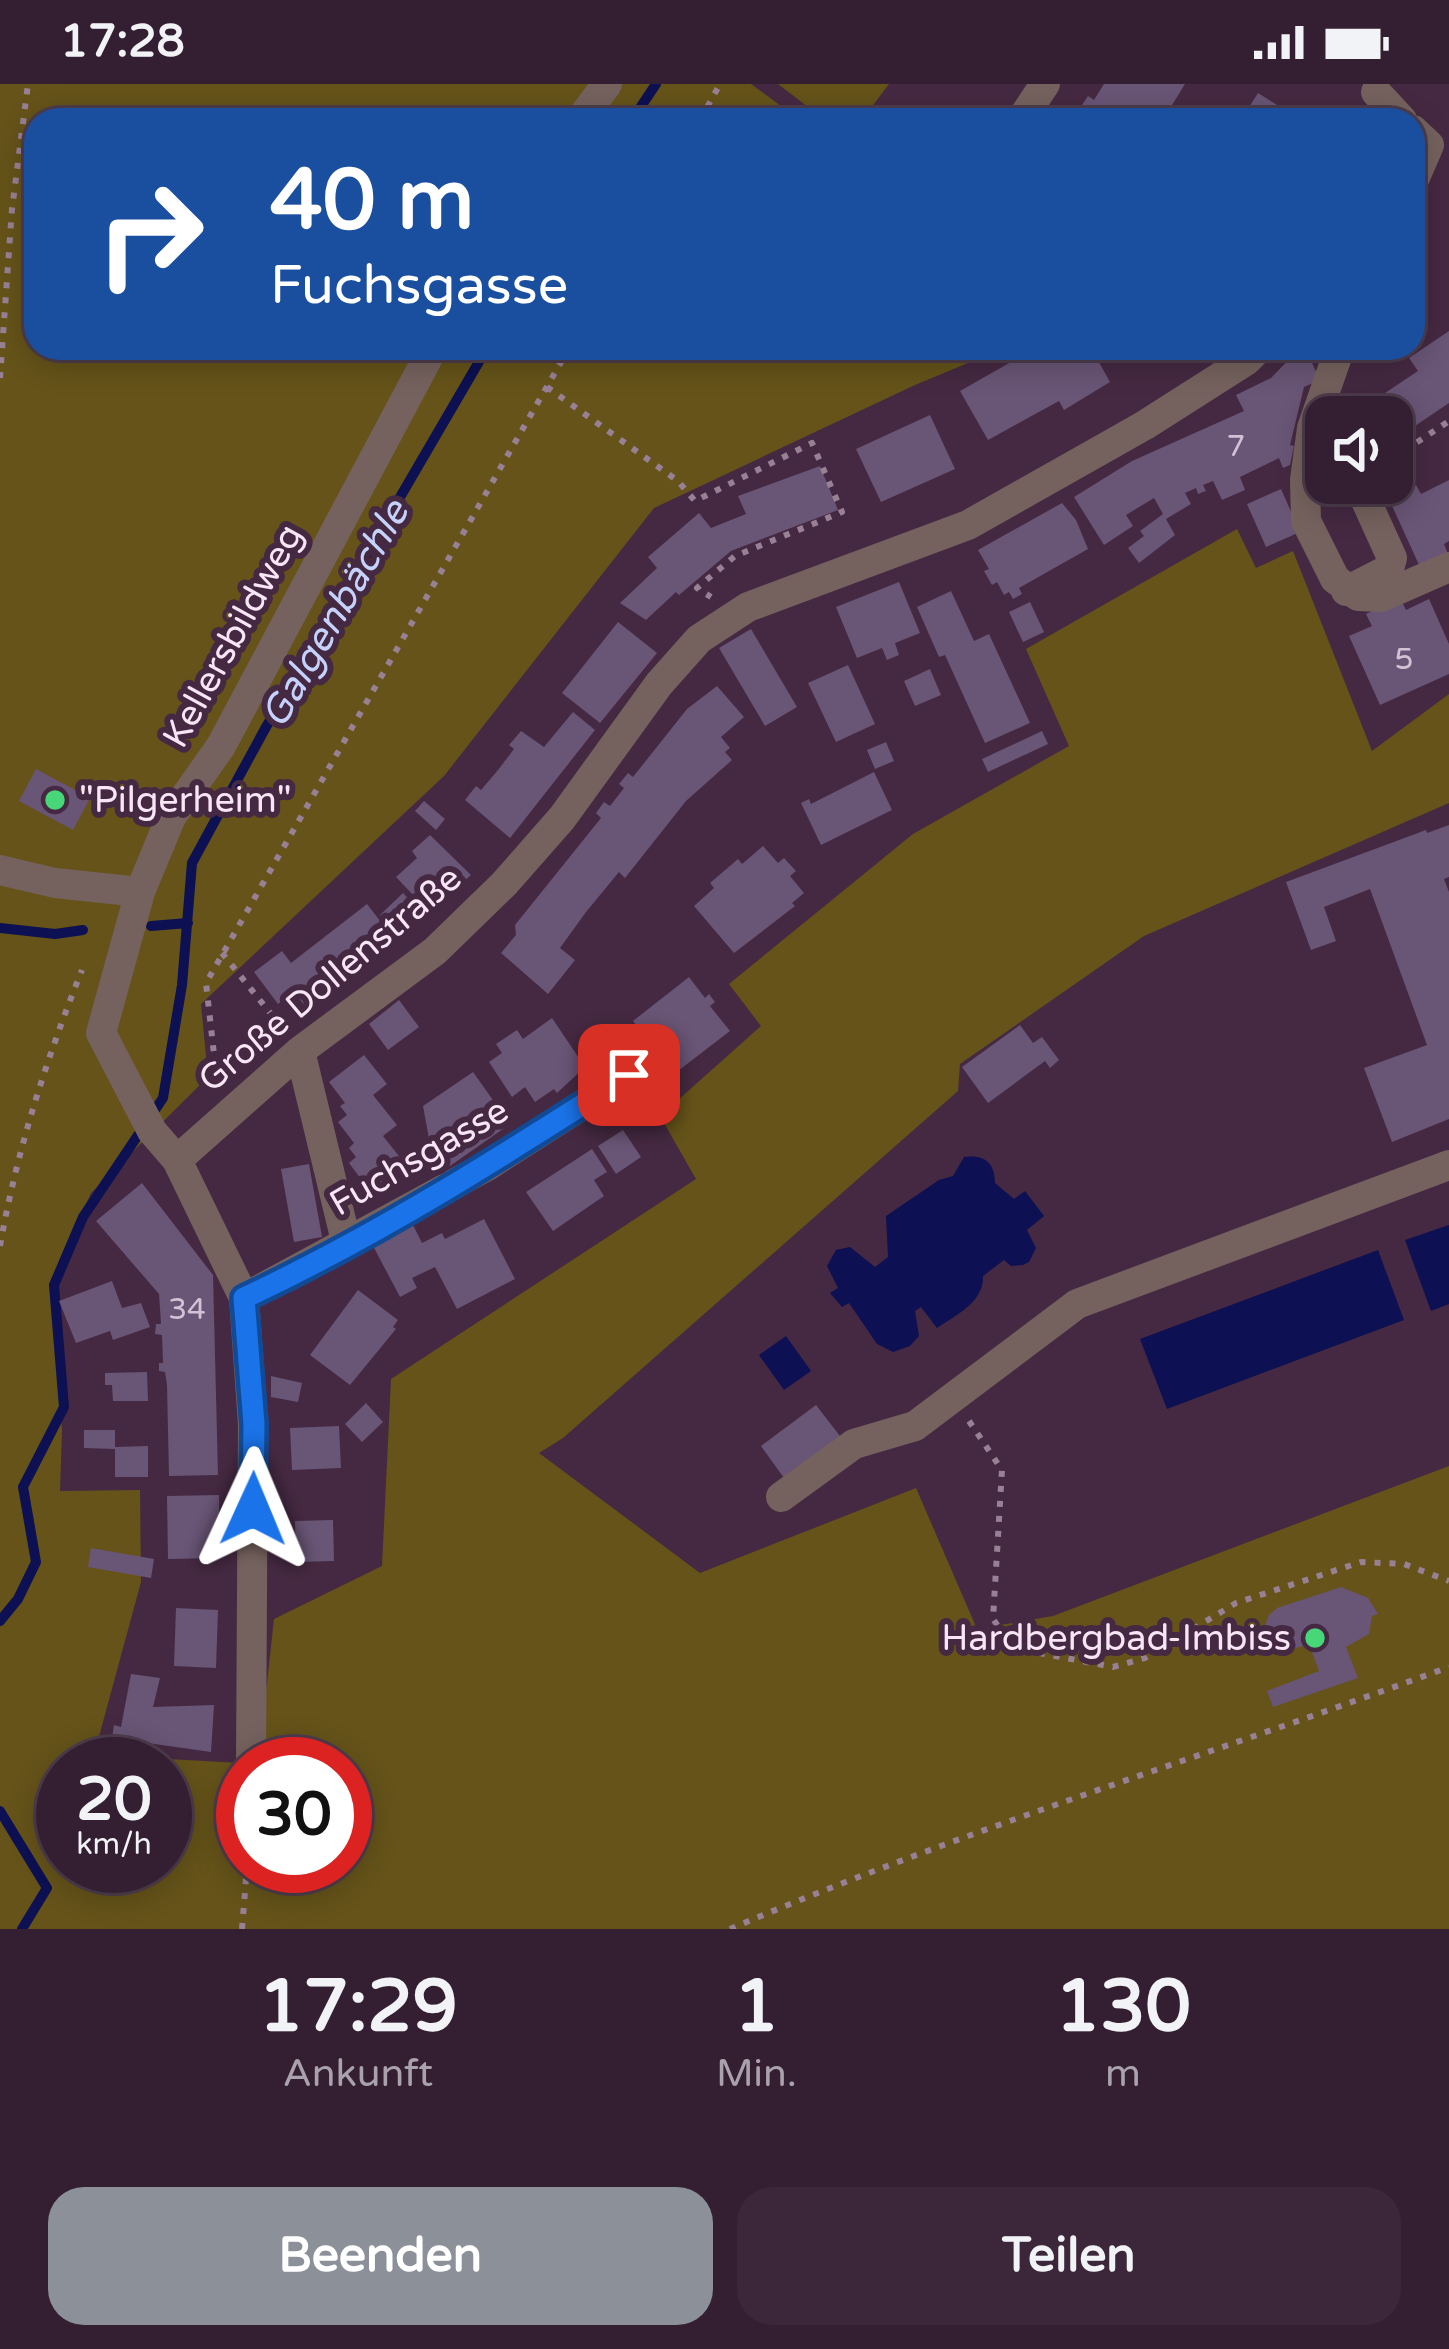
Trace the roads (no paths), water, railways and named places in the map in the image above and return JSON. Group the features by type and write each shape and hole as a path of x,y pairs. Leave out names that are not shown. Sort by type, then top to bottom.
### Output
{"street":[{"name":"Kellersbildweg","path":"176,1160 145,1118 101,1034 140,892 171,817 221,746 427,360"},
{"name":"Große Dollenstraße","path":"176,1160 300,1051 435,950 504,884 562,818 659,684 699,639 748,607 968,525 1247,360"},
{"path":"1335,360 1312,428 1305,480 1306,521 1334,579 1358,596 1382,597 1449,567"},
{"path":"1346,591 1389,569 1392,559 1367,504"},
{"path":"0,870 55,884 140,892"},
{"path":"300,1051 347,1245"},
{"name":"Fuchsgasse","path":"244,1298 487,1166 629,1075"},
{"path":"176,1160 244,1298 254,1424 250,1737"},
{"path":"781,1497 854,1444 915,1426 1077,1304 1449,1165"}],"waterway":[{"name":"Galgenbächle","path":"640,108 656,84"},
{"name":"Galgenbächle","path":"0,1621 18,1599 36,1562 23,1487 64,1407 54,1285 83,1217 163,1098 182,985 192,863 480,360"},
{"path":"151,926 188,923"},
{"path":"0,928 55,934 83,930"},
{"name":"Galgenbächle","path":"0,1811 47,1888 22,1929"}],"place":[{"name":"\"Pilgerheim\"","path":"55,800"},
{"name":"Hardbergbad-Imbiss","path":"1315,1638"}]}
